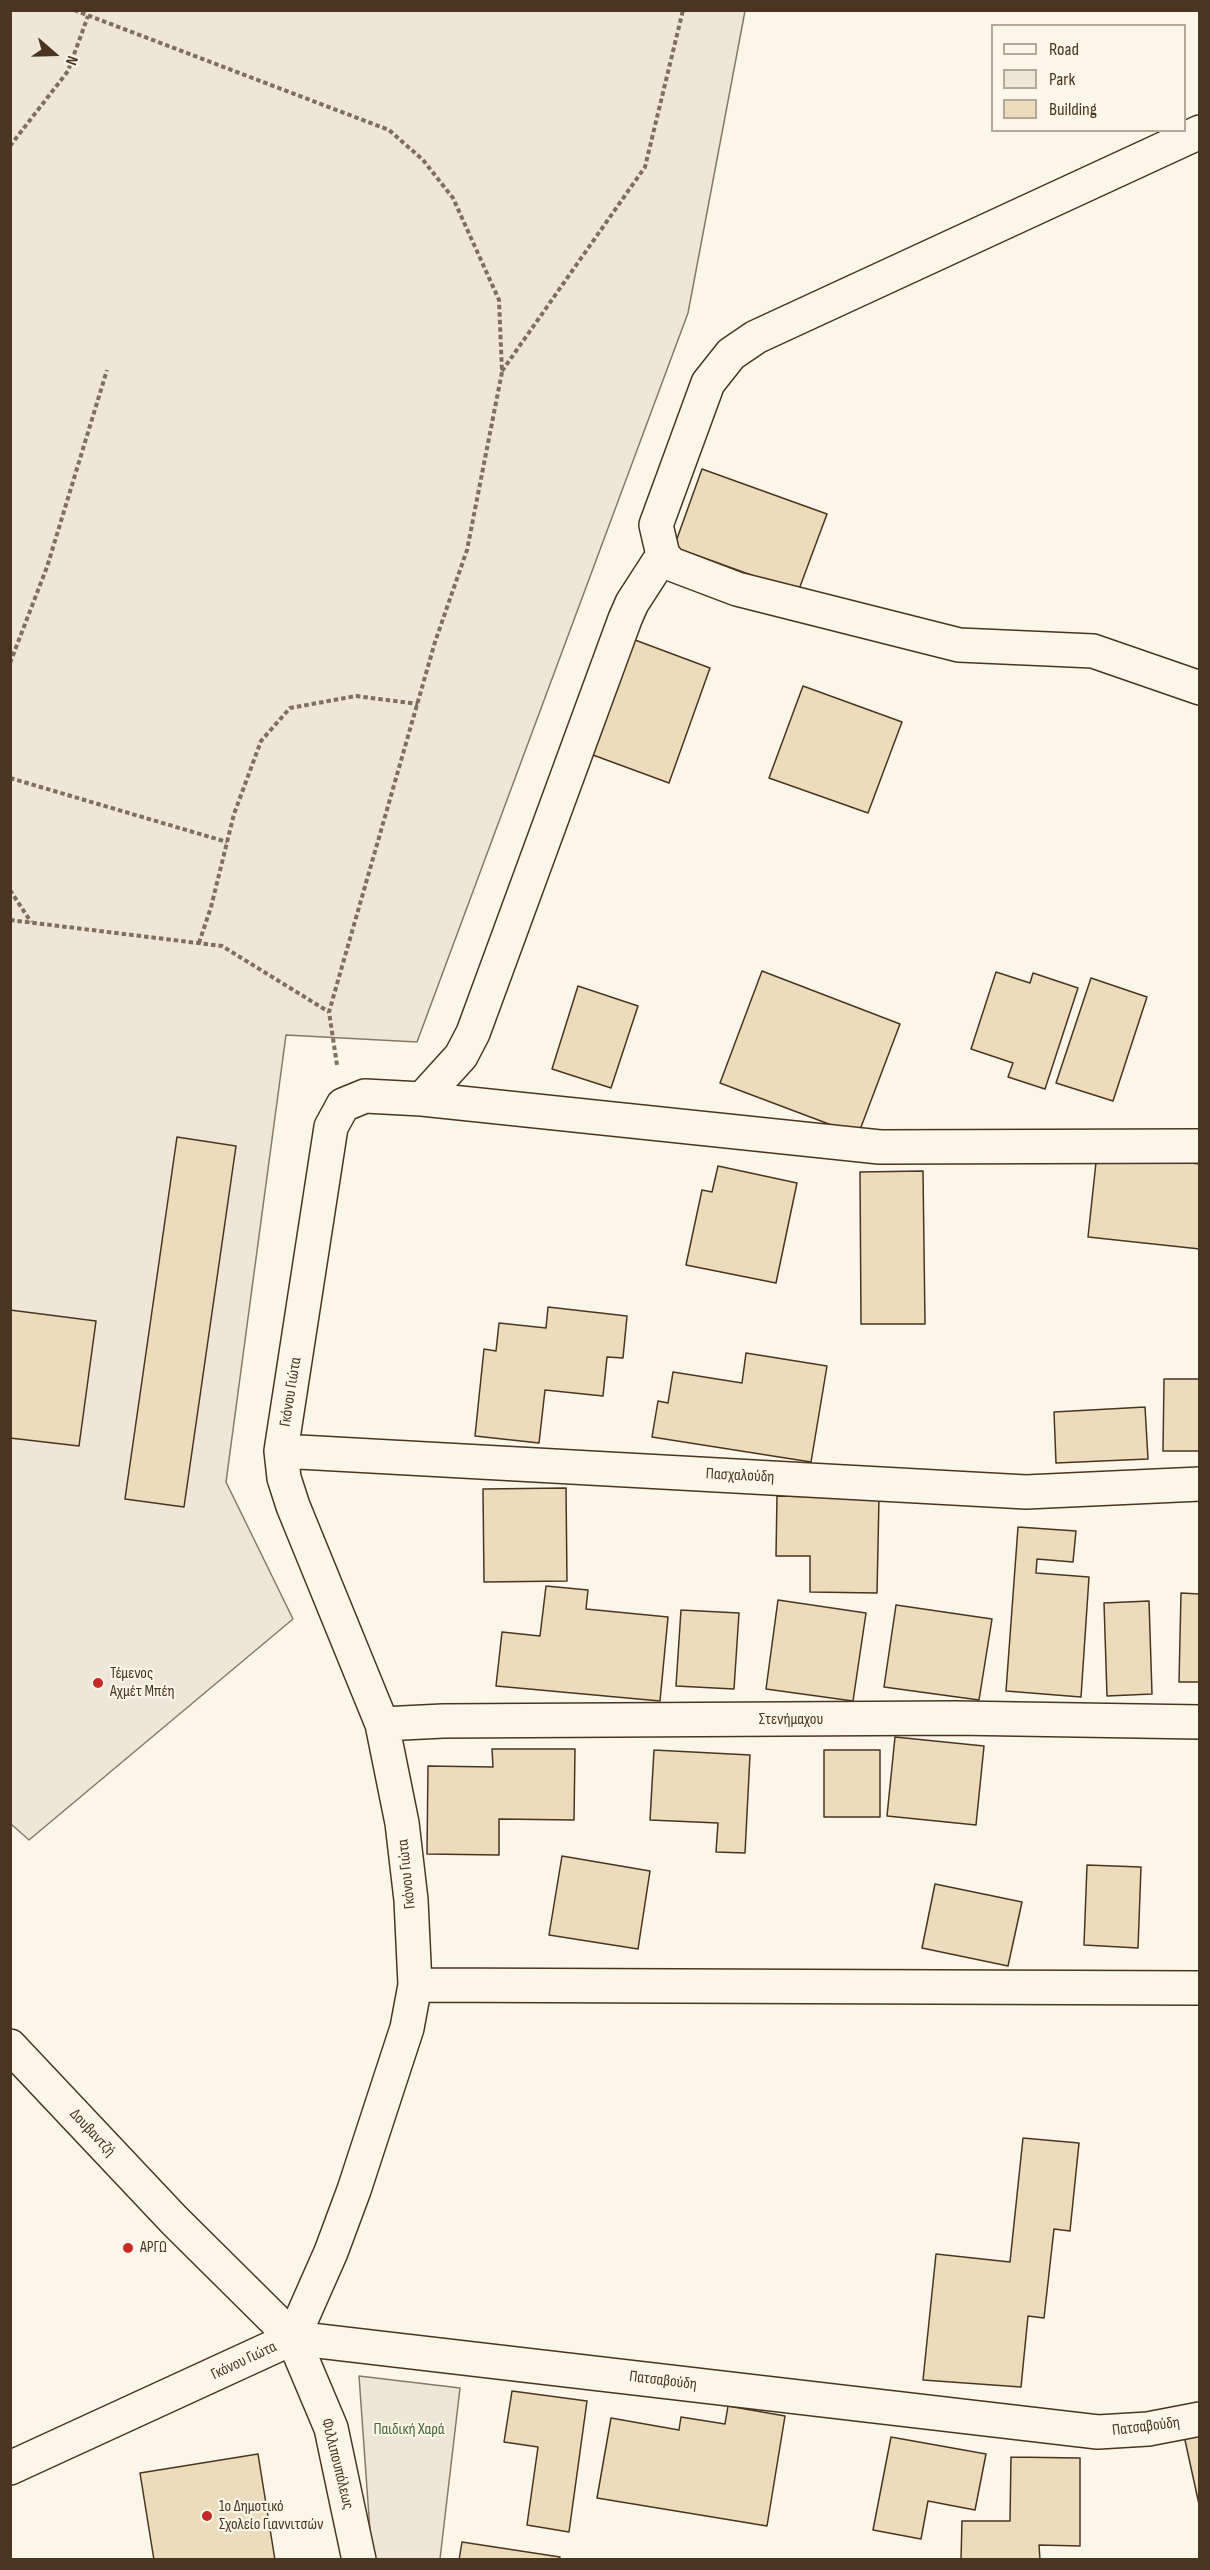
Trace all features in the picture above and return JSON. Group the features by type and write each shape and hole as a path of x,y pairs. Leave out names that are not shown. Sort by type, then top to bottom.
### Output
{"street":[{"path":"1200,132 756,337 731,354 708,383 656,525 663,555 671,564 691,573 794,605 959,645 1093,651 1200,688"},
{"path":"422,1099 461,1056 473,1033 625,619 632,603 663,555"},
{"path":"343,1105 365,1096 422,1099 880,1147 1200,1146"},
{"name":"Γκόνου Γιώτα","path":"10,2468 293,2338 331,2252 354,2190 407,2028 415,1985 411,1900 402,1823 382,1724 293,1506 284,1478 281,1451 331,1127 343,1105"},
{"name":"Πασχαλούδη","path":"281,1451 1026,1492 1200,1484"},
{"name":"Στενήμαχου","path":"382,1724 455,1721 956,1718 1200,1722"},
{"path":"415,1985 1200,1988"},
{"name":"Δουβαντζή","path":"10,2046 174,2220 293,2338"},
{"name":"Πατσαβούδη","path":"293,2338 1098,2432 1149,2429 1200,2419"},
{"name":"Φιλλιπουπόλεως","path":"293,2338 331,2428 359,2559"}],"path":[{"path":"74,10 389,129 423,160 453,198 499,300 502,372 467,550 435,642 329,1012 343,1105"},
{"path":"502,372 645,167 683,10"},
{"path":"10,146 68,71 88,16"},
{"path":"10,663 47,567 107,370"},
{"path":"199,943 211,907 234,814 261,741 290,708 356,696 418,704"},
{"path":"10,778 227,842"},
{"path":"10,890 31,922"},
{"path":"10,920 222,946 329,1012"}],"green space":[{"path":"11,11 745,11 688,313 417,1042 286,1035 226,1482 293,1619 29,1840 11,1824"},
{"name":"Παιδική Χαρά","path":"359,2376 460,2388 440,2559 372,2559"}],"building":[{"path":"702,469 827,514 798,592 674,547"},
{"path":"635,640 710,668 669,783 593,755"},
{"path":"803,686 902,722 868,813 769,778"},
{"path":"762,971 900,1024 858,1135 720,1083"},
{"path":"996,972 1030,983 1033,973 1078,988 1045,1089 1008,1077 1013,1063 971,1049"},
{"path":"1091,978 1147,997 1113,1101 1056,1083"},
{"path":"578,986 638,1006 611,1088 552,1069"},
{"path":"177,1137 236,1146 184,1507 125,1499"},
{"path":"1097,1153 1200,1164 1200,1249 1088,1237"},
{"path":"718,1166 797,1183 776,1283 686,1265 702,1190 712,1192"},
{"path":"923,1171 925,1324 861,1324 860,1172"},
{"path":"548,1307 627,1316 623,1358 607,1357 603,1396 545,1390 539,1443 475,1436 484,1349 496,1351 499,1323 546,1328"},
{"path":"10,1310 96,1321 79,1446 10,1438"},
{"path":"746,1353 827,1366 811,1462 652,1437 658,1401 668,1403 673,1372 742,1383"},
{"path":"1164,1379 1200,1379 1200,1451 1163,1451"},
{"path":"1145,1407 1148,1459 1056,1463 1054,1412"},
{"path":"566,1488 567,1581 484,1582 483,1489"},
{"path":"777,1496 879,1498 877,1593 810,1592 810,1556 776,1556"},
{"path":"1018,1527 1076,1531 1073,1562 1037,1559 1036,1573 1089,1577 1081,1697 1006,1691"},
{"path":"546,1586 588,1590 586,1609 668,1617 660,1701 496,1686 502,1632 540,1636"},
{"path":"1181,1593 1200,1594 1200,1682 1179,1682"},
{"path":"778,1600 866,1613 853,1701 766,1689"},
{"path":"1149,1601 1152,1694 1107,1696 1104,1603"},
{"path":"896,1605 992,1619 979,1700 884,1687"},
{"path":"681,1610 739,1613 734,1689 676,1686"},
{"path":"895,1737 984,1746 976,1825 887,1816"},
{"path":"492,1749 575,1749 574,1820 499,1819 499,1855 427,1854 428,1766 493,1767"},
{"path":"654,1750 750,1755 745,1853 716,1852 718,1823 650,1820"},
{"path":"824,1750 880,1750 880,1817 824,1817"},
{"path":"562,1856 650,1871 638,1949 549,1935"},
{"path":"1087,1865 1141,1867 1138,1948 1084,1945"},
{"path":"935,1884 1022,1902 1008,1966 922,1948"},
{"path":"1023,2138 1079,2143 1070,2231 1054,2229 1044,2318 1028,2316 1021,2387 923,2380 936,2254 1010,2262"},
{"path":"512,2391 587,2401 569,2532 527,2525 538,2447 504,2442"},
{"path":"728,2406 785,2416 767,2526 597,2498 611,2418 679,2430 681,2417 725,2424"},
{"path":"1200,2427 1200,2509 1183,2431"},
{"path":"891,2437 986,2454 975,2510 928,2501 921,2539 873,2530"},
{"name":"1ο Δημοτικό Σχολείο Γιαννιτσών","path":"258,2454 275,2560 154,2560 140,2473"},
{"path":"1011,2457 1080,2458 1080,2546 1039,2545 1040,2560 961,2560 962,2521 1010,2521"},
{"path":"462,2542 560,2557 559,2560 459,2560"}],"place":[{"name":"Τέμενος Αχμέτ Μπέη","path":"98,1683"},
{"name":"ΑΡΓΩ","path":"128,2248"},
{"name":"1ο Δημοτικό Σχολείο Γιαννιτσών","path":"207,2516"}]}
